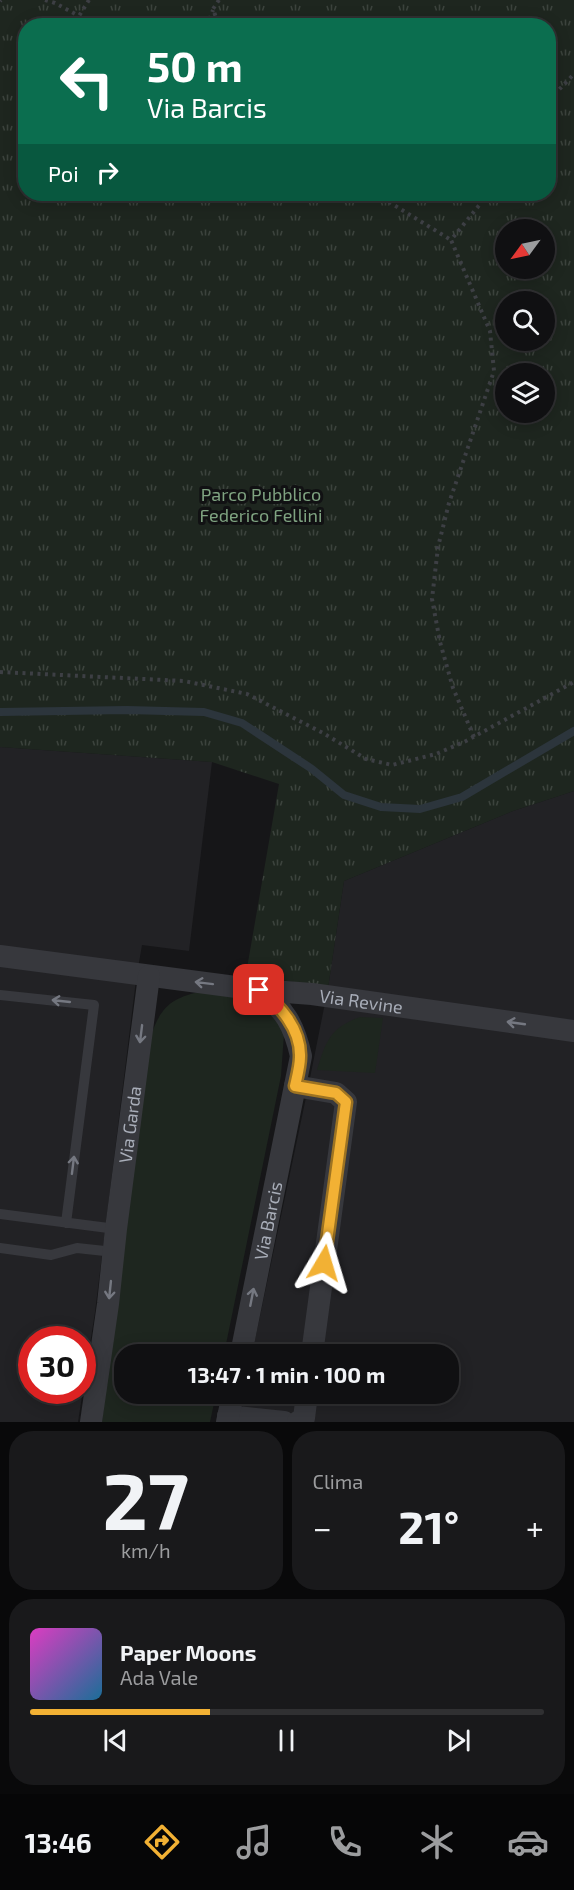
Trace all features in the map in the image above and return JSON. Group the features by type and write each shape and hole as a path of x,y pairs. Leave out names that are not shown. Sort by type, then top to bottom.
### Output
{"street":[{"path":"0,956 149,976"},
{"name":"Via Revine","path":"149,976 259,990 312,994 574,1031"},
{"name":"Via Garda","path":"91,1422 149,976"},
{"name":"Via Barcis","path":"243,1344 301,1056 296,1036 286,1016 276,1003 259,990"},
{"path":"295,1086 336,1093 346,1102 313,1344"},
{"path":"231,1404 228,1419 284,1422"},
{"path":"298,1422 304,1418 306,1404"}],"lane":[{"path":"0,994 94,1005 66,1223"},
{"path":"0,1214 116,1229"},
{"path":"0,1248 51,1255 77,1248 114,1252"}],"path":[{"path":"45,0 82,18"},
{"path":"79,16 89,0"},
{"path":"210,18 219,0"},
{"path":"213,9 216,18"},
{"path":"556,93 574,74"},
{"path":"387,201 451,240 490,331 494,372 449,503 438,547 432,599 440,642 453,688 474,737"},
{"path":"451,240 482,201"},
{"path":"0,672 184,681 247,694 323,733 366,759 392,765 436,754 474,737 574,682"}],"shaded area":[{"path":"0,747 212,762 189,951 142,945 93,1326 18,1326 18,1404 81,1404 78,1422 0,1422"},
{"path":"574,791 574,1422 240,1422 243,1404 459,1404 459,1344 254,1344 328,988 344,881 513,811"}],"green space":[{"name":"Parco Pubblico Federico Fellini","path":"0,0 574,0 574,791 513,811 344,881 328,988 246,974 279,784 212,762 0,747"},
{"path":"203,991 252,998 271,1010 284,1034 281,1076 226,1344 114,1344 114,1404 214,1404 210,1422 102,1422 150,1038 163,1011 183,997"},
{"path":"360,1017 383,1018 375,1073 317,1070 323,1051 331,1037 342,1026"}],"waterway":[{"path":"0,712 127,710 204,712 242,723 312,769 344,795 381,807 420,809 462,797 574,731"}],"route":[{"path":"259,990 276,1003 286,1016 296,1036 301,1056 295,1086 336,1093 346,1102 324,1263"}]}
